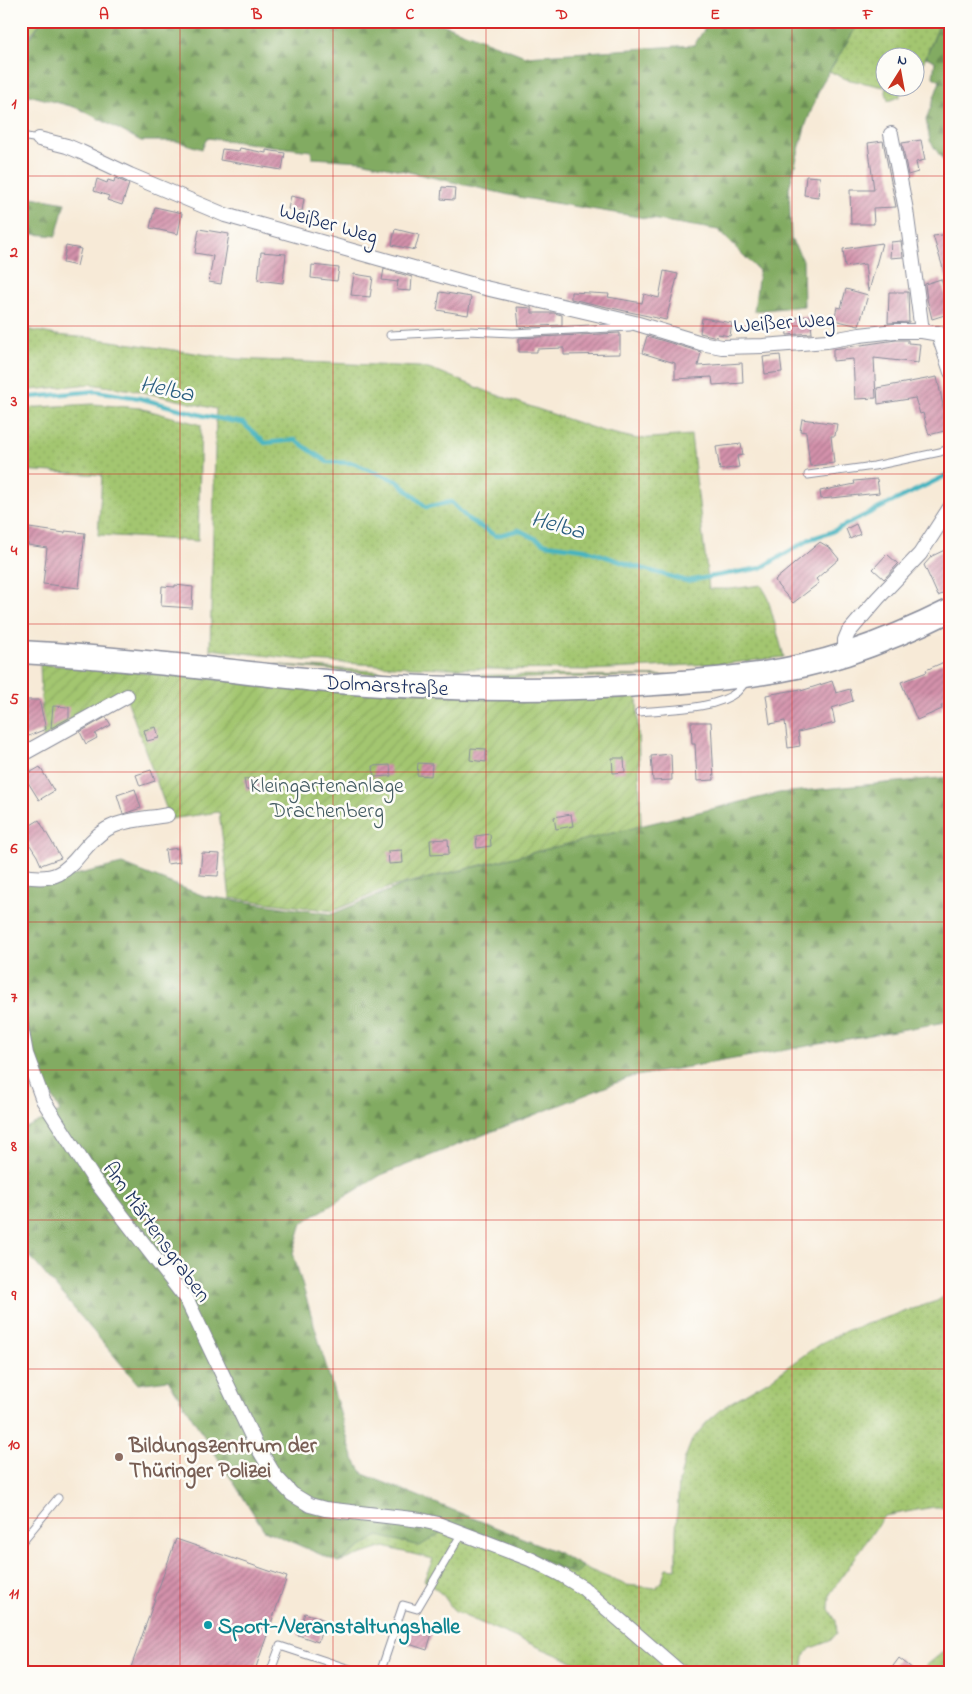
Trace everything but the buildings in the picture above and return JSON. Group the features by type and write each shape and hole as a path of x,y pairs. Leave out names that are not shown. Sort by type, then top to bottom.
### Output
{"main road":[{"name":"Dolmarstraße","path":"21,652 198,667 337,682 477,690 609,688 692,682 796,667 845,654 890,637 951,610"}],"street":[{"path":"891,134 906,210 922,331"},
{"name":"Weißer Weg","path":"39,139 67,146 130,175 226,215 481,287 636,323 701,343 722,346 762,346 827,341 873,333 922,331 944,334"},
{"path":"944,334 951,372"},
{"path":"845,654 845,640 848,633 920,554 951,506"},
{"path":"21,755 128,696"},
{"path":"21,875 47,878 60,874 94,840 120,822 167,815"},
{"name":"Am Märtensgraben","path":"21,1026 23,1054 43,1100 93,1178 186,1300 255,1443 275,1476 292,1494 310,1505 325,1509 421,1520 438,1524 530,1559 583,1588 681,1673"}],"lane":[{"name":"Weißer Weg","path":"21,136 39,139"},
{"name":"Weißer Weg","path":"390,335 468,331 513,333 631,326 636,323"},
{"path":"808,475 874,466 951,448"},
{"path":"639,712 708,705 726,699 737,692 752,674"},
{"path":"21,1543 58,1498"},
{"path":"380,1673 403,1605 417,1609 462,1533"},
{"path":"270,1673 280,1646 362,1673"}],"green space":[{"path":"21,21 57,21 41,22 29,36 21,37"},
{"path":"434,21 525,56 694,45 710,21 860,21 821,85 805,127 789,188 791,239 803,260 804,306 754,311 759,271 718,230 518,197 361,161 312,158 311,151 207,138 202,149 176,141 141,141 78,108 21,93 21,38 31,36 41,22"},
{"path":"860,21 941,21 924,61 924,48 874,48 874,85 846,79 829,71"},
{"path":"941,21 951,22 951,172 930,141 926,120 940,81 933,77 935,61 926,57"},
{"path":"21,195 65,203 56,236 21,233"},
{"path":"21,328 56,335 91,338 236,359 420,367 440,372 491,393 602,431 638,439 691,435 709,589 731,589 761,585 767,595 784,657 732,663 591,670 483,669 312,661 210,649 216,409 139,391 90,384 21,391"},
{"path":"93,404 140,408 201,425 198,541 98,535 102,475 21,470 21,408"},
{"name":"Kleingartenanlage Drachenberg","path":"40,664 353,691 637,693 641,826 391,887 333,911 230,898 219,812 170,819 125,694 43,738"},
{"path":"265,664 456,675 688,676 425,679"},
{"path":"951,777 951,1021 631,1077 381,1175 302,1223 293,1253 353,1457 363,1474 555,1551 583,1567 575,1575 528,1553 444,1521 439,1534 420,1546 378,1536 338,1562 264,1530 168,1380 138,1384 21,1246 21,1130 60,1112 32,1056 21,989 21,880 41,883 122,864 204,896 332,914 402,885 779,793"},
{"path":"951,1292 951,1507 934,1507 884,1516 830,1594 829,1609 836,1621 837,1633 830,1641 811,1648 804,1656 802,1673 600,1673 455,1612 443,1595 424,1580 433,1559 384,1547 338,1562 378,1535 420,1546 444,1521 528,1553 575,1575 583,1567 626,1585 656,1588 662,1580 666,1568 676,1569 679,1482 692,1440 707,1422 728,1404 769,1380 821,1343 848,1330 937,1301"},
{"path":"951,1643 951,1673 917,1673 943,1652"}],"waterway":[{"name":"Helba","path":"21,398 95,391 139,398 205,416 243,423 265,443 295,440 327,462 353,463 397,481 426,507 451,502 468,519 496,536 519,530 546,544 584,549 630,565 687,581 761,568 810,539 829,533 943,477 951,471"}],"place":[{"name":"Bildungszentrum der Thüringer Polizei","path":"119,1457"},
{"name":"Sport-/Veranstaltungshalle","path":"208,1625"}]}
